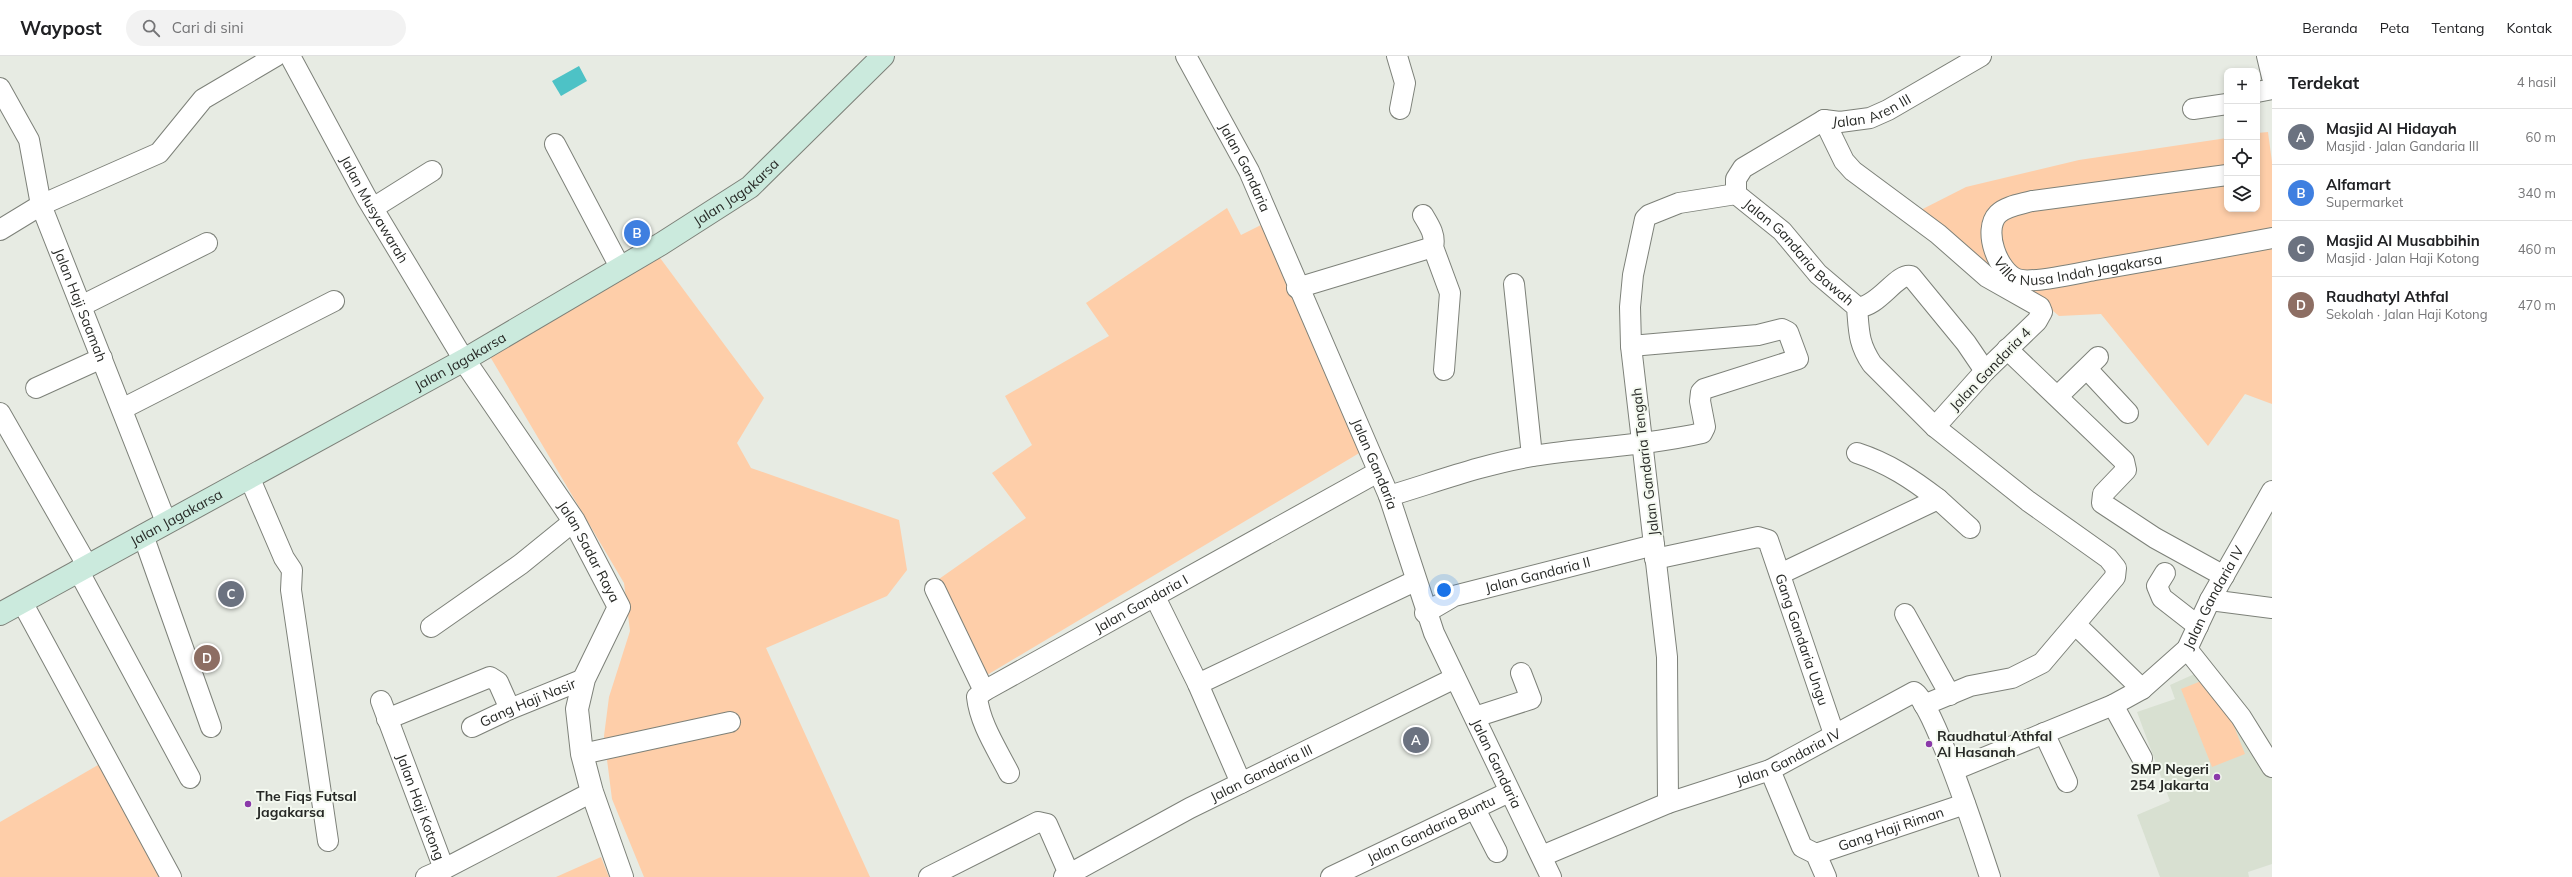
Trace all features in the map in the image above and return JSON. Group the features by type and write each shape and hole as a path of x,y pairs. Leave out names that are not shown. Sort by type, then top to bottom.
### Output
{"main road":[{"name":"Jalan Jagakarsa","path":"0,614 166,522 250,479 464,360 750,187 883,56"}],"street":[{"path":"0,230 41,205 159,153 203,99 276,56"},
{"name":"Jalan Musyawarah","path":"290,56 373,208 464,360"},
{"name":"Jalan Gandaria","path":"1186,56 1249,171 1297,288 1389,496 1425,612 1509,792 1542,856 1551,877"},
{"path":"1397,56 1405,82 1400,109"},
{"name":"Jalan Aren III","path":"1736,194 1736,179 1743,168 1824,120 1840,122 1870,118 1981,56"},
{"path":"2267,56 2272,77"},
{"name":"Jalan Haji Saamah","path":"0,88 29,140 41,205 166,522"},
{"path":"2260,91 2272,89"},
{"path":"2193,109 2224,104"},
{"name":"Jalan Gandaria 4","path":"1824,120 1844,161 1853,171 1938,234 1987,277 2040,307 2042,312 2037,320 1985,371 1935,427"},
{"path":"554,144 620,267"},
{"path":"373,208 432,171"},
{"name":"Villa Nusa Indah Jagakarsa","path":"2224,175 2032,202 2003,210 1995,217 1992,233 2000,263 2009,275 2019,280 2029,280 2067,276 2272,238"},
{"name":"Jalan Gandaria Bawah","path":"1736,194 1782,231 1818,274 1857,307 1859,340 1869,360 1935,427"},
{"name":"Jalan Gandaria Tengah","path":"1668,803 1667,657 1641,445 1631,346 1630,307 1633,275 1645,219 1652,213 1679,203 1736,194"},
{"path":"1423,215 1433,232 1435,240 1433,247 1450,293 1444,370"},
{"path":"81,306 207,243"},
{"path":"1297,288 1433,247"},
{"path":"1857,307 1871,303 1903,277 1911,276 1966,343 1985,371"},
{"path":"1514,284 1532,456"},
{"path":"122,409 334,301"},
{"path":"1389,496 1472,471 1532,456 1641,445 1703,432 1705,427 1700,401 1701,392 1704,389 1798,359 1788,332 1782,329 1758,334 1631,346"},
{"path":"2007,349 2058,396 2125,463 2125,471 2102,496 2102,503 2155,538 2224,576"},
{"path":"36,388 102,358"},
{"name":"Jalan Sadar Raya","path":"464,360 574,521 619,606 578,682 576,709 582,754 592,792 622,877"},
{"path":"2058,396 2093,363 2128,413"},
{"path":"0,413 83,568 190,778"},
{"path":"1924,705 1970,686 2012,678 2029,671 2042,663 2115,577 2115,566 1935,427"},
{"path":"1857,453 1880,461 1896,469 1938,499 1970,528"},
{"name":"Jalan Gandaria I","path":"984,691 1378,472"},
{"path":"250,479 284,558 292,570 291,590 328,841"},
{"path":"1780,574 1938,499"},
{"name":"Jalan Gandaria IV","path":"1954,770 2113,705 2142,689 2187,649 2210,600 2270,502"},
{"path":"431,627 521,564 574,521"},
{"path":"143,535 211,726"},
{"name":"Jalan Gandaria II","path":"1425,612 1454,596 1655,552 1758,537 1765,538 1771,545"},
{"name":"Gang Gandaria Ungu","path":"1771,545 1834,734"},
{"path":"2165,573 2157,586 2159,595 2198,626"},
{"path":"1198,684 1415,581"},
{"path":"935,589 984,691 978,697 978,706 983,721 1009,773"},
{"path":"1155,597 1198,684 1241,783"},
{"path":"2210,600 2272,608"},
{"path":"22,602 171,877"},
{"path":"1905,614 1950,694"},
{"path":"2078,622 2142,689"},
{"path":"2187,649 2241,717 2272,767"},
{"path":"1475,717 1531,699 1521,673"},
{"name":"Jalan Haji Kotong","path":"510,709 498,682 490,677 384,710 435,873 592,792"},
{"name":"Jalan Gandaria III","path":"929,877 1038,822 1047,824 1067,875 1241,783 1455,678"},
{"path":"569,712 578,682"},
{"name":"Gang Haji Nasir","path":"472,727 510,709 578,682"},
{"name":"Jalan Gandaria IV","path":"1542,856 1668,803 1770,770 1909,693 1917,694 1924,705 1954,770 1990,877"},
{"path":"2113,705 2142,758"},
{"path":"582,754 730,722"},
{"path":"2044,733 2067,782"},
{"path":"1770,770 1802,847 1816,854 1826,877"},
{"name":"Jalan Gandaria Buntu","path":"1331,877 1509,792"},
{"name":"Gang Haji Riman","path":"1816,854 1966,804"},
{"path":"1475,809 1497,852"}],"shaded area":[{"path":"2268,132 2272,162 2272,404 2245,394 2208,446 2101,314 2059,316 2032,293 1907,217 1966,187 2079,160 2224,138 2224,212 2260,212 2260,133"},
{"path":"1227,208 1241,235 1261,225 1366,449 982,678 939,579 1026,518 992,473 1032,445 1005,396 1109,336 1086,303"},
{"path":"646,239 764,398 737,443 751,468 899,520 907,570 887,596 766,648 870,877 644,877 612,799 604,736 609,697 630,631 624,583 482,343"},
{"name":"SMP Negeri 254 Jakarta","path":"2210,667 2272,753 2272,864 2248,872 2249,877 2160,877 2137,815 2170,801 2137,712 2175,699 2170,685"},
{"path":"2214,676 2245,754 2212,767 2181,689"},
{"path":"110,758 173,877 0,877 0,822"},
{"path":"601,857 609,877 556,877"}],"water":[{"path":"579,66 587,81 561,96 552,81"}],"place":[{"name":"Alfamart","path":"637,233"},
{"name":"Masjid Al Musabbihin","path":"231,594"},
{"name":"Raudhatyl Athfal","path":"207,658"},
{"name":"Masjid Al Hidayah","path":"1416,740"},
{"name":"Raudhatul Athfal Al Hasanah","path":"1929,744"},
{"name":"SMP Negeri 254 Jakarta","path":"2217,777"},
{"name":"The Fiqs Futsal Jagakarsa","path":"248,804"}]}
